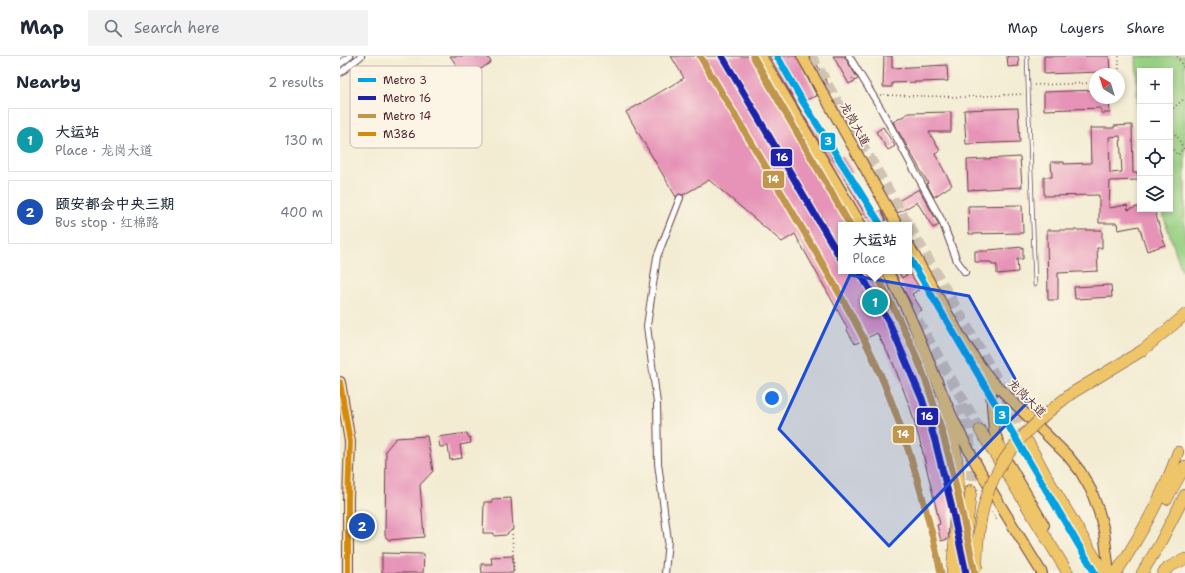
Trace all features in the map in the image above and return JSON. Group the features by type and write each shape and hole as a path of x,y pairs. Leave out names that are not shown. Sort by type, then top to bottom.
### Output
{"highway":[{"path":"977,570 976,545 982,508 996,472 1016,444 1048,411 1072,393 1143,350 1185,315"},
{"path":"942,393 952,433 958,472 952,573"},
{"path":"980,430 1068,573"},
{"path":"1028,442 1048,479 1104,573"},
{"path":"1116,573 1142,532 1169,479 1182,458"},
{"path":"1124,573 1147,534 1182,458"},
{"path":"962,573 975,492"},
{"path":"1142,573 1159,545 1185,495"},
{"path":"1163,573 1181,561"}],"main road":[{"path":"761,56 859,222"},
{"name":"龙岗大道","path":"802,56 895,222"},
{"name":"龙岗大道","path":"912,251 963,341 990,379 1068,456 1080,471 1091,490 1099,512 1104,531 1109,573"},
{"path":"889,274 909,313 942,393 970,452 1042,573"},
{"path":"990,379 994,431 1003,454 1073,573"},
{"path":"340,382 350,442 348,573"}],"street":[{"path":"340,64 350,56"},
{"path":"340,73 361,56"},
{"path":"849,56 881,109 942,221 957,261 965,272"},
{"path":"665,573 668,541 658,463 657,403 647,326 657,257 680,198"}],"lane":[{"path":"1027,56 1035,285"}],"path":[{"path":"1118,56 1118,68"},
{"path":"1177,56 1185,70"},
{"path":"852,78 856,85"},
{"path":"1028,85 1089,83"},
{"path":"880,95 965,97 1028,94"},
{"path":"1173,108 1185,98"},
{"path":"1173,132 1185,150"},
{"path":"1173,151 1178,155 1183,148"},
{"path":"944,444 947,484 976,487 975,492"},
{"path":"991,511 998,522"},
{"path":"512,530 514,572"}],"highlighted area":[{"path":"850,275 969,296 1028,402 889,546 779,429"}],"green space":[{"path":"1136,56 1185,56 1185,268 1182,271 1162,212 1173,212 1173,68 1137,68 1137,84"}],"building":[{"path":"450,56 487,56 491,62 482,68 482,66 457,66"},
{"path":"671,56 755,56 851,222 838,222 838,274 882,274 909,330 936,397 926,401 951,494 948,539 941,541 937,525 940,524 921,445 910,407 893,363 877,333 855,344 795,234 782,242 709,180 683,195 679,194 676,197 626,112 684,78"},
{"path":"769,56 796,56 817,96 799,102 834,161 843,156 853,172 844,178 867,218 881,210 886,220 882,222 865,222"},
{"path":"809,56 812,56 832,91 830,92"},
{"path":"833,56 844,56 858,79 849,84"},
{"path":"884,56 892,56 892,68 947,65 948,81 892,83 892,87 883,87"},
{"path":"1007,56 1018,56 1019,66 1008,67"},
{"path":"1044,56 1109,56 1110,68 1089,68 1089,72 1044,74"},
{"path":"1089,90 1089,104 1109,104 1110,113 1101,113 1101,108 1044,110 1044,92"},
{"path":"1018,108 1020,142 966,144 964,110"},
{"path":"951,112 951,132 929,132 940,151 935,154 952,185 934,197 927,184 928,183 893,122 909,113"},
{"path":"1132,125 1133,173 1137,173 1137,180 1110,181 1109,208 1127,205 1128,210 1137,207 1137,212 1155,212 1165,245 1147,251 1139,226 1118,230 1117,223 1099,223 1099,195 1044,196 1044,177 1052,177 1051,162 1064,162 1064,164 1091,163 1090,128 1114,128 1114,126","holes":["1120,136 1122,172 1110,173 1109,137"]},
{"path":"883,127 895,146 888,150 876,132"},
{"path":"1020,157 1022,187 968,190 967,160"},
{"path":"919,189 939,225 933,228 917,202 898,213 893,204"},
{"path":"1022,205 1023,233 969,234 968,206"},
{"path":"1047,230 1102,230 1102,248 1097,248 1098,271 1058,273 1058,300 1048,300"},
{"path":"1023,247 1023,259 1017,259 1018,272 997,274 997,265 992,265 991,262 975,262 975,251"},
{"path":"896,274 900,274 902,278 911,274 920,289 912,294 922,310 916,313"},
{"path":"1111,285 1112,297 1075,299 1074,287"},
{"path":"467,433 468,437 470,437 471,443 460,445 462,458 450,460 448,446 440,447 438,437"},
{"path":"427,436 433,471 420,485 424,537 389,540 385,536 386,450 396,438"},
{"path":"511,498 513,529 506,535 494,536 494,533 483,533 484,502 492,502 492,499"},
{"path":"382,553 424,554 423,573 382,573"},
{"path":"513,556 513,573 482,573 481,564 492,564 491,557"}],"tunnel":[{"path":"811,56 906,222"},
{"path":"912,231 995,376 1028,442"},
{"path":"909,306 980,430"},
{"path":"961,404 967,425 970,447 972,469 971,490"}],"metro line":[{"name":"14","path":"700,56 804,231 848,308 868,347 905,438 921,491 941,573"},
{"name":"16","path":"722,56 838,254"},
{"name":"14","path":"753,56 848,222"},
{"name":"3","path":"777,56 803,102 879,222"},
{"name":"3","path":"912,262 1095,573"},
{"name":"16","path":"861,274 889,322 922,399 935,441 951,504 966,573"},
{"name":"14","path":"877,274 899,318 913,350 939,420 951,464 975,573"}],"transit line":[{"name":"M386","path":"340,382 350,442 348,573"}],"place":[{"name":"大运站","path":"875,302"},
{"name":"颐安都会中央三期","path":"362,526"}]}
